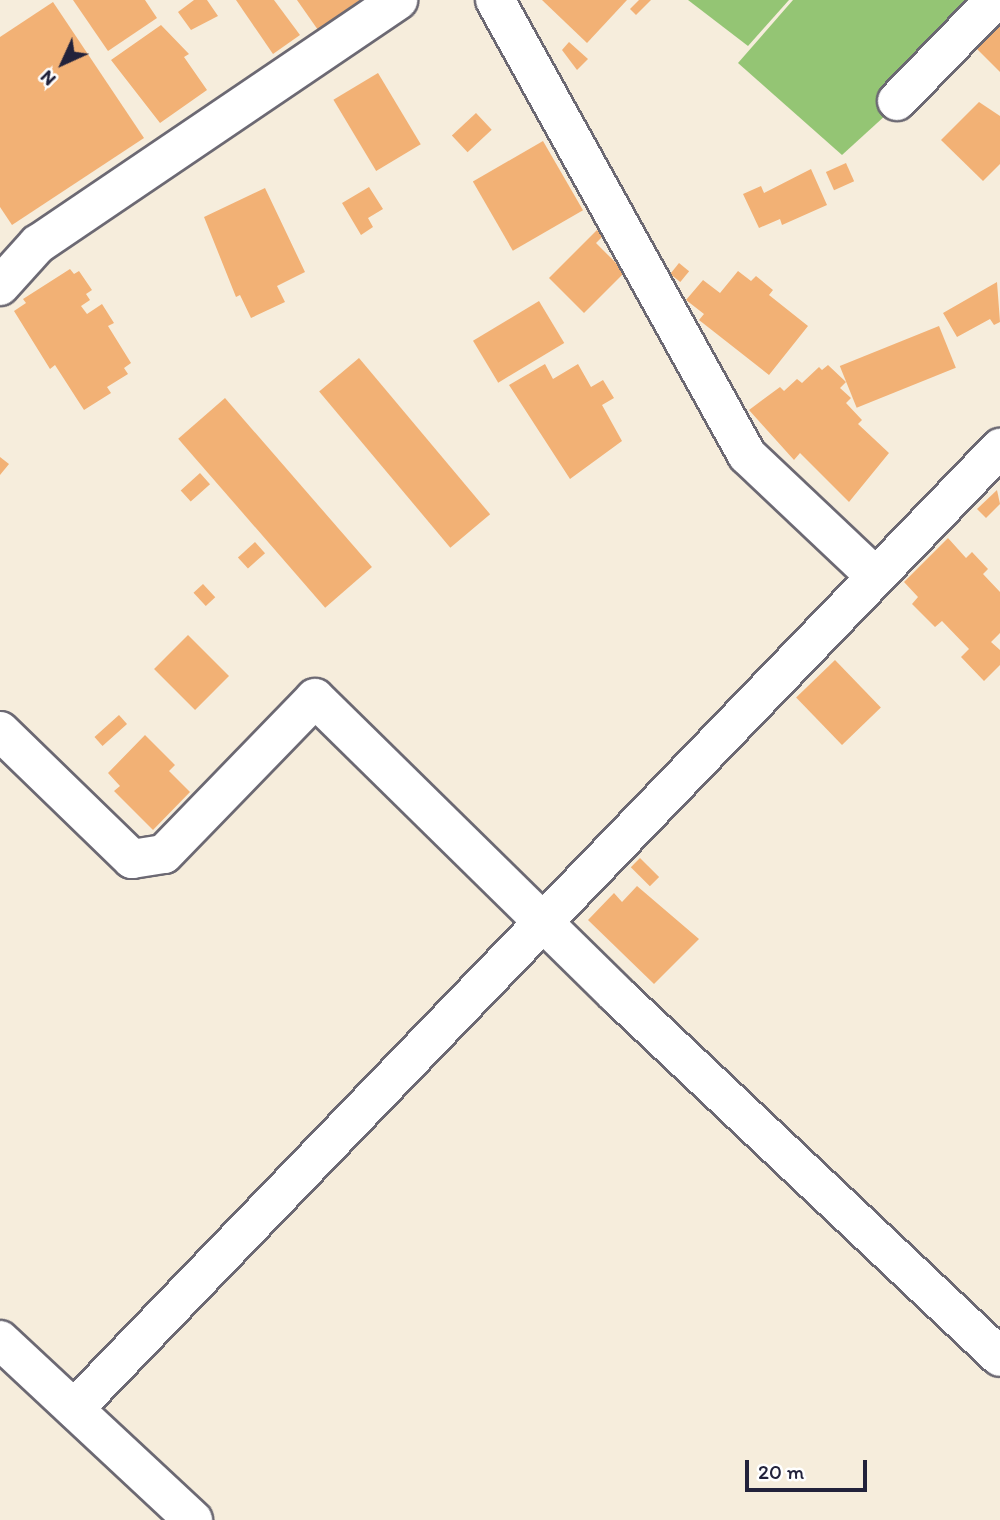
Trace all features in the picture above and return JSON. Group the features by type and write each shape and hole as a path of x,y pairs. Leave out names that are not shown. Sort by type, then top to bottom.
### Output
{"street":[{"path":"0,285 38,244 398,0"},
{"path":"495,0 747,455 875,576"},
{"path":"897,100 995,0"},
{"path":"74,1409 1000,448"},
{"path":"0,731 132,859 164,854 315,698 542,921 1000,1357"},
{"path":"0,1340 193,1520"}],"green space":[{"path":"688,0 789,0 748,46"},
{"path":"793,0 978,0 887,114 842,155 738,63"}],"building":[{"path":"73,0 145,0 157,18 108,51"},
{"path":"194,0 207,0 218,16 191,30 178,12"},
{"path":"236,0 274,0 300,35 273,54"},
{"path":"297,0 360,0 318,30"},
{"path":"542,0 627,0 587,43"},
{"path":"639,0 651,0 636,15 630,9"},
{"path":"53,2 144,138 12,225 0,207 0,37"},
{"path":"1000,20 1000,72 974,46"},
{"path":"161,25 189,54 184,57 207,90 160,123 111,60"},
{"path":"569,42 588,59 577,70 562,50"},
{"path":"378,73 421,144 376,171 333,100"},
{"path":"979,102 1000,116 1000,164 983,181 941,140"},
{"path":"476,113 492,130 468,152 452,136"},
{"path":"543,141 583,210 513,251 473,182"},
{"path":"846,163 854,181 834,190 826,172"},
{"path":"811,169 827,205 782,225 780,219 759,228 743,194 761,186 764,193"},
{"path":"369,187 383,209 368,218 373,227 361,235 342,203"},
{"path":"265,188 305,272 277,286 285,302 251,318 240,295 236,297 204,217"},
{"path":"597,230 603,236 596,243 625,272 584,313 549,278"},
{"path":"679,263 689,271 680,282 670,274"},
{"path":"70,269 74,274 79,271 92,290 86,294 90,300 81,306 87,314 102,304 114,323 108,326 131,363 124,368 128,374 107,387 111,393 84,410 55,365 50,369 14,311 26,303 23,299"},
{"path":"738,271 751,281 756,276 773,290 769,295 808,326 769,375 699,320 704,314 686,300 703,280 720,293"},
{"path":"997,282 1000,322 994,325 990,319 957,337 943,313"},
{"path":"539,301 564,343 498,383 473,341"},
{"path":"939,326 956,368 857,408 840,366"},
{"path":"359,358 490,514 450,548 319,391"},
{"path":"545,364 553,379 578,364 591,387 603,380 614,398 602,405 622,441 570,479 509,385"},
{"path":"828,365 846,382 840,388 851,398 846,403 862,420 858,424 889,453 849,502 800,453 794,460 749,410 780,387 784,391 797,379 802,383 819,367 822,370"},
{"path":"225,398 372,567 325,608 178,439"},
{"path":"0,457 9,464 0,475"},
{"path":"200,473 210,484 191,502 181,490"},
{"path":"997,490 1000,504 986,518 977,509"},
{"path":"948,538 966,558 972,552 988,569 983,574 1000,592 1000,633 991,642 1000,650 1000,665 984,681 961,657 969,649 942,621 935,627 912,604 918,597 904,582"},
{"path":"255,542 265,553 248,569 238,557"},
{"path":"203,584 215,597 206,606 193,593"},
{"path":"188,635 229,676 195,710 154,669"},
{"path":"835,660 881,707 842,745 796,698"},
{"path":"119,715 127,724 103,746 94,737"},
{"path":"145,735 175,765 169,771 190,792 153,830 114,791 120,786 108,773"},
{"path":"640,858 659,877 650,886 631,867"},
{"path":"637,886 699,939 654,984 588,920 614,893 622,902"}]}
